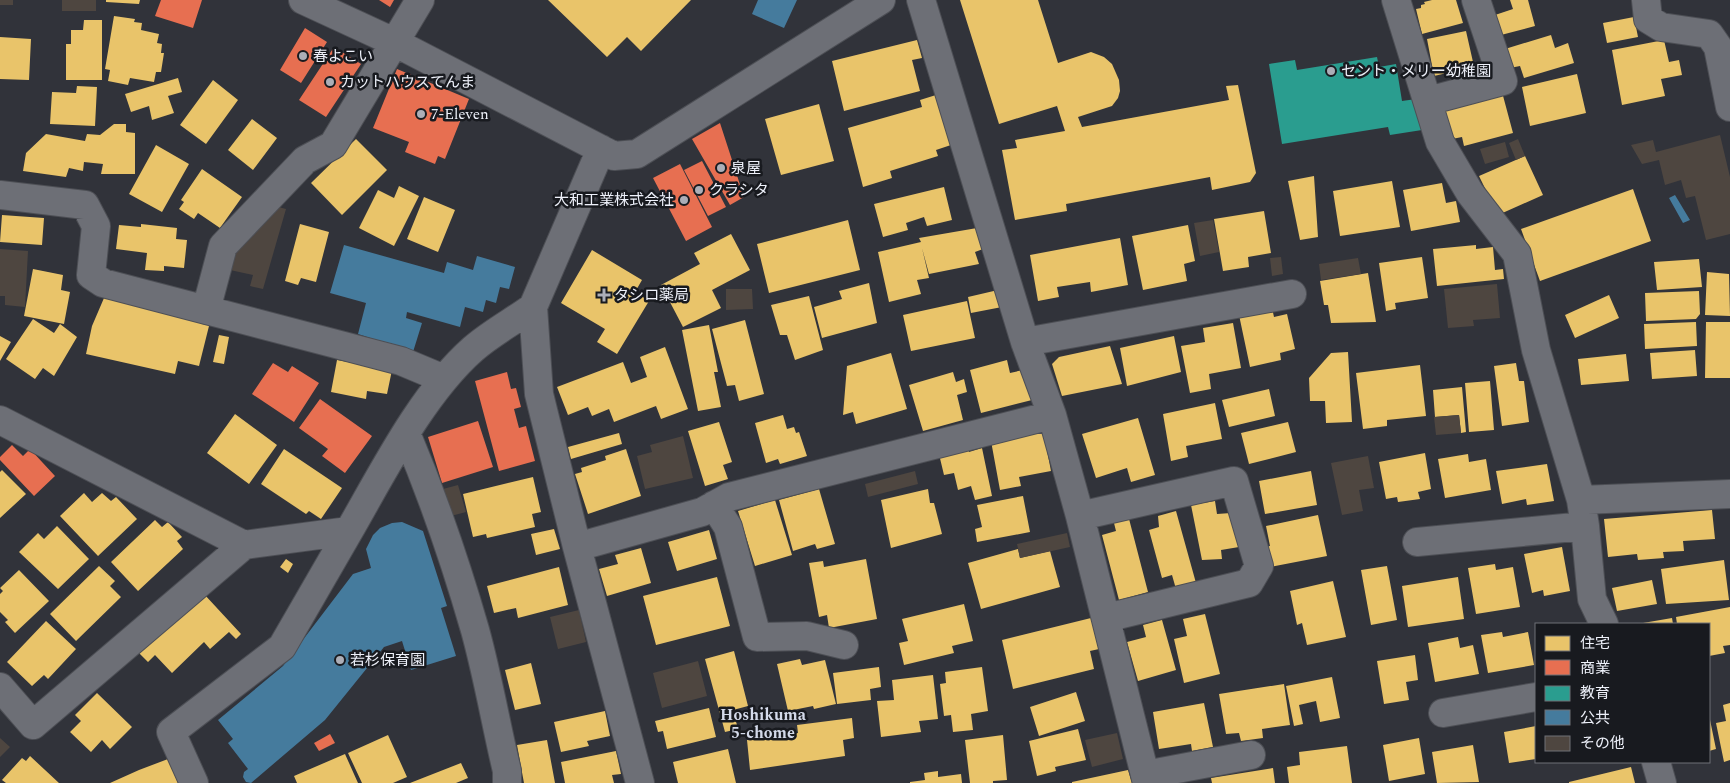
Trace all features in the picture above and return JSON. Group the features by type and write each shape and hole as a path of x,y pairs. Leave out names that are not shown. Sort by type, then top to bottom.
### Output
{"street":[{"path":"303,0 394,42 614,156 637,154 881,0"},
{"path":"206,310 223,246 305,160 333,145 420,0"},
{"path":"921,0 1025,342 1052,415 1080,516 1146,779 1251,755"},
{"path":"1396,0 1440,142 1470,193 1517,254 1536,350 1583,513 1592,598 1604,623"},
{"path":"1428,101 1503,81 1476,0"},
{"path":"1646,0 1648,19 1661,27 1709,34 1718,47 1730,108"},
{"path":"601,149 533,307 539,394 577,547 640,783"},
{"path":"0,195 85,205 96,226 91,275 103,283 401,362 444,379"},
{"path":"1025,342 1292,294"},
{"path":"194,783 171,732 282,647 406,433 444,379 474,348 533,307"},
{"path":"577,547 702,512 729,497 1052,415"},
{"path":"0,420 244,545"},
{"path":"406,433 424,474 439,516 475,632 507,771 507,783"},
{"path":"1080,516 1234,481 1259,566 1248,583 1106,618"},
{"path":"1417,542 1583,513 1730,494"},
{"path":"714,506 728,527 757,637 806,636 844,645"},
{"path":"0,687 33,725 244,545 349,531"},
{"path":"1443,713 1535,698"},
{"path":"1656,763 1662,783"}],"building: 住宅":[{"path":"106,0 140,0 139,4 106,2"},
{"path":"548,0 691,0 641,51 627,37 607,57"},
{"path":"960,0 1038,0 1058,63 1091,52 1104,57 1112,64 1119,80 1120,91 1118,98 1112,106 1078,117 1082,127 1229,100 1226,86 1238,85 1256,173 1250,182 1212,190 1210,177 1066,204 1067,211 1015,220 1002,150 1017,148 1015,140 1065,131 1057,106 999,124"},
{"path":"1456,0 1463,23 1422,34 1416,9 1421,8 1421,5 1425,4 1424,2"},
{"path":"1510,0 1528,0 1535,26 1501,35 1495,15 1513,9"},
{"path":"114,16 135,19 134,22 142,23 141,30 159,34 157,43 162,44 161,53 164,53 161,72 156,72 154,82 130,78 128,85 108,81 110,70 105,69"},
{"path":"1634,17 1638,37 1607,43 1603,23"},
{"path":"84,20 102,20 102,80 66,80 66,44 71,44 71,30 83,30"},
{"path":"1466,31 1473,62 1467,63 1468,68 1434,76 1427,39"},
{"path":"1551,35 1555,48 1568,43 1574,63 1524,78 1520,66 1510,68 1505,49"},
{"path":"0,37 31,39 29,80 0,79"},
{"path":"917,40 922,58 912,60 920,91 844,111 832,61"},
{"path":"1664,40 1669,62 1679,60 1682,75 1661,79 1665,96 1622,105 1612,50"},
{"path":"1577,74 1586,113 1530,126 1522,87"},
{"path":"178,78 182,92 168,96 174,113 152,120 149,106 131,112 125,94"},
{"path":"213,80 238,100 206,144 180,125"},
{"path":"77,86 97,87 95,126 50,124 52,92 76,93"},
{"path":"1502,92 1513,133 1464,146 1462,137 1452,139 1443,108"},
{"path":"936,95 951,145 936,150 938,156 890,171 892,178 863,187 848,128 922,107 920,100"},
{"path":"819,104 834,161 781,175 765,119"},
{"path":"252,119 277,138 253,170 228,150"},
{"path":"114,124 126,124 126,132 135,133 135,174 101,174 103,164 84,162 83,171 69,168 66,177 23,171 26,153 46,134 85,141 87,134 100,135"},
{"path":"356,139 387,170 342,215 311,183"},
{"path":"156,145 189,164 162,212 129,194"},
{"path":"1525,156 1543,195 1498,215 1479,176"},
{"path":"202,169 242,197 220,228 198,213 194,219 179,209 184,202 181,200"},
{"path":"1314,176 1318,237 1300,240 1288,181"},
{"path":"1392,181 1400,227 1340,236 1333,191"},
{"path":"1442,183 1446,203 1456,201 1460,222 1411,231 1403,190"},
{"path":"399,186 419,196 394,246 359,228 378,190 394,198"},
{"path":"944,187 952,220 927,226 924,217 906,223 908,230 883,237 874,204"},
{"path":"1633,189 1651,241 1540,281 1521,229"},
{"path":"424,197 455,210 438,252 407,239"},
{"path":"1264,211 1271,253 1248,257 1249,267 1223,271 1214,219"},
{"path":"2,215 44,218 42,245 0,242"},
{"path":"848,220 860,270 769,293 757,244"},
{"path":"141,224 177,228 176,239 187,240 184,268 164,266 164,271 145,270 147,253 116,249 119,225 141,227"},
{"path":"300,224 329,232 316,282 301,278 298,285 285,281"},
{"path":"1188,225 1195,261 1184,264 1187,281 1143,290 1132,236"},
{"path":"977,228 983,249 975,252 979,264 929,274 922,248 929,278 917,280 921,294 889,302 878,252 921,242 919,238"},
{"path":"731,234 750,270 712,290 721,308 683,327 661,285 700,264 694,253"},
{"path":"1120,238 1128,285 1091,292 1090,282 1057,287 1059,297 1038,301 1030,255"},
{"path":"1476,245 1476,249 1493,247 1495,270 1503,269 1504,279 1437,286 1433,249"},
{"path":"592,250 642,280 635,292 649,301 617,354 597,342 605,329 561,303"},
{"path":"1422,257 1428,298 1395,303 1396,309 1386,311 1379,263"},
{"path":"1699,259 1702,287 1657,290 1654,262"},
{"path":"33,269 63,275 61,290 70,292 64,324 24,316"},
{"path":"1707,272 1729,274 1730,316 1705,315"},
{"path":"1368,273 1376,322 1331,323 1328,305 1324,305 1320,281"},
{"path":"869,283 877,323 822,338 814,307 842,299 839,291"},
{"path":"998,290 1002,307 971,313 968,297"},
{"path":"1699,291 1700,314 1696,319 1646,321 1645,293"},
{"path":"1609,295 1619,318 1575,338 1565,315"},
{"path":"809,296 823,350 795,360 787,335 780,335 771,305"},
{"path":"104,298 210,322 199,366 178,361 175,374 86,354 92,326"},
{"path":"967,301 975,338 911,351 903,315"},
{"path":"1272,308 1274,317 1287,314 1295,349 1280,353 1281,360 1250,367 1239,315"},
{"path":"33,319 54,333 60,324 77,337 54,376 43,368 35,379 6,359"},
{"path":"745,320 764,394 739,401 735,385 727,386 712,329"},
{"path":"1696,322 1697,346 1645,349 1644,324"},
{"path":"1706,322 1730,322 1730,378 1705,378"},
{"path":"1233,323 1241,368 1209,374 1211,389 1190,393 1181,346 1205,342 1203,328"},
{"path":"709,325 718,372 714,372 721,407 698,411 682,330"},
{"path":"219,335 229,337 224,364 213,362"},
{"path":"0,336 11,342 0,361"},
{"path":"1174,336 1181,372 1127,386 1120,348"},
{"path":"1110,346 1122,384 1062,396 1052,364 1059,357"},
{"path":"665,347 688,409 661,419 656,406 614,422 609,409 592,416 588,407 568,415 557,387 623,362 631,383 647,377 640,357"},
{"path":"1695,350 1697,376 1652,379 1650,353"},
{"path":"1348,352 1352,422 1326,423 1325,401 1310,401 1309,378 1331,353"},
{"path":"891,353 907,409 856,424 853,412 843,415 847,366"},
{"path":"1626,354 1629,381 1581,385 1578,359"},
{"path":"337,360 392,370 387,394 367,391 366,399 331,392"},
{"path":"1007,360 1010,373 1023,370 1032,400 981,413 970,370"},
{"path":"1516,363 1519,381 1524,381 1529,422 1502,426 1494,366"},
{"path":"1420,365 1426,416 1387,420 1387,426 1363,429 1356,373"},
{"path":"953,372 956,382 964,379 967,392 957,395 963,420 923,431 909,385"},
{"path":"1490,381 1494,430 1469,432 1465,383"},
{"path":"1462,387 1466,432 1461,433 1459,415 1435,417 1433,390"},
{"path":"1269,389 1275,416 1229,427 1222,400"},
{"path":"1215,403 1222,439 1186,446 1188,457 1171,461 1163,414"},
{"path":"235,414 277,445 249,484 207,453"},
{"path":"783,415 787,429 794,427 796,433 799,432 807,456 780,464 778,459 766,463 755,423"},
{"path":"1138,418 1155,475 1131,482 1127,468 1096,478 1082,434"},
{"path":"719,422 732,462 723,465 728,479 705,486 688,431"},
{"path":"1288,422 1296,452 1249,464 1241,433"},
{"path":"1043,430 1051,471 1019,477 1021,486 1000,490 991,441"},
{"path":"619,433 622,444 571,459 568,447"},
{"path":"966,443 969,452 982,448 992,496 975,500 971,486 958,490 954,473 944,475 938,450"},
{"path":"284,449 342,488 321,519 309,511 306,514 261,484"},
{"path":"626,449 641,496 588,514 575,474 582,472 581,468 606,460 605,456"},
{"path":"1425,453 1431,489 1418,492 1420,499 1398,502 1397,497 1386,499 1379,462"},
{"path":"1468,454 1469,462 1486,459 1491,490 1445,498 1438,459"},
{"path":"1547,464 1554,501 1527,505 1526,499 1502,504 1496,471"},
{"path":"2,470 26,494 0,518 0,472"},
{"path":"1311,471 1317,505 1265,514 1259,481"},
{"path":"533,477 541,512 532,514 535,527 487,538 486,534 473,537 463,494"},
{"path":"819,489 835,544 817,549 815,544 793,551 779,500"},
{"path":"928,489 930,503 934,503 942,534 891,548 881,500"},
{"path":"84,493 92,502 102,493 111,501 116,497 137,519 98,556 60,516"},
{"path":"1023,496 1030,532 977,542 975,529 982,527 977,505"},
{"path":"775,500 792,555 755,566 738,511"},
{"path":"1215,501 1217,514 1231,513 1239,547 1221,550 1222,559 1202,560 1191,505"},
{"path":"1712,510 1715,539 1683,541 1684,551 1663,552 1664,558 1638,560 1637,554 1608,557 1604,519"},
{"path":"1176,511 1196,583 1176,589 1172,575 1162,578 1149,530 1159,527 1158,516"},
{"path":"1128,515 1148,592 1119,600 1102,535 1116,531 1113,519"},
{"path":"1318,515 1327,556 1270,567 1265,547 1270,546 1266,526"},
{"path":"155,520 162,527 168,522 182,537 177,541 183,549 138,591 111,562"},
{"path":"57,526 89,559 58,589 19,552 38,533 44,539"},
{"path":"554,529 560,549 536,555 531,534"},
{"path":"709,530 717,559 677,571 668,542"},
{"path":"1562,547 1570,591 1544,596 1543,590 1532,593 1524,554"},
{"path":"641,548 651,583 607,596 599,569 618,564 615,555"},
{"path":"1018,549 1020,558 1050,551 1060,587 981,609 968,563"},
{"path":"286,559 293,564 288,573 280,567"},
{"path":"866,559 877,619 829,628 827,615 819,617 809,563 823,561 824,567"},
{"path":"1724,560 1729,600 1666,604 1661,569"},
{"path":"1495,564 1496,570 1513,567 1520,607 1476,614 1468,568"},
{"path":"99,566 115,581 110,586 121,597 76,641 50,614"},
{"path":"1387,566 1397,620 1371,625 1361,570"},
{"path":"559,567 568,605 518,618 516,608 494,613 487,586"},
{"path":"19,570 49,601 15,633 5,622 8,620 0,612 0,594 3,591 0,588"},
{"path":"717,577 730,626 656,645 643,596"},
{"path":"1458,577 1464,619 1408,627 1402,586"},
{"path":"1652,580 1657,604 1617,611 1612,588"},
{"path":"1333,581 1346,637 1307,645 1302,623 1297,625 1290,591"},
{"path":"204,594 241,634 236,639 229,632 210,649 204,642 172,673 155,655 148,662 137,651 156,633 159,636"},
{"path":"964,604 973,641 952,646 954,653 904,665 899,643 908,641 902,619"},
{"path":"1730,607 1730,645 1723,646 1725,653 1710,656 1710,623 1677,623 1676,617"},
{"path":"1205,614 1220,674 1184,683 1174,639 1187,636 1183,619"},
{"path":"1091,618 1099,649 1090,651 1094,669 1013,689 1002,640"},
{"path":"1672,618 1673,623 1643,623"},
{"path":"1162,620 1176,670 1138,681 1127,642 1146,637 1143,625"},
{"path":"46,621 76,649 48,679 44,675 32,686 7,662"},
{"path":"1502,632 1503,637 1528,632 1534,665 1488,673 1481,635"},
{"path":"1458,637 1460,648 1473,645 1479,674 1435,682 1428,643"},
{"path":"734,651 748,706 733,710 738,729 725,732 705,659"},
{"path":"1415,655 1418,680 1406,682 1409,700 1384,704 1377,661"},
{"path":"800,659 802,665 825,660 836,704 814,709 813,706 788,711 777,664"},
{"path":"531,663 541,704 515,710 505,670"},
{"path":"879,667 881,687 870,689 871,700 837,704 833,673"},
{"path":"982,667 988,711 971,714 973,730 953,732 951,715 944,716 940,684 946,683 945,672"},
{"path":"933,675 938,719 919,721 921,732 881,737 877,701 894,700 892,680"},
{"path":"1332,677 1340,718 1320,722 1316,701 1299,705 1303,724 1294,726 1286,686"},
{"path":"1284,684 1290,725 1262,729 1263,738 1241,741 1239,733 1226,734 1219,694"},
{"path":"1076,692 1085,721 1039,736 1030,707"},
{"path":"97,693 132,727 110,749 102,740 91,752 70,732 81,721 75,715"},
{"path":"1204,703 1213,747 1192,751 1191,744 1159,749 1153,712"},
{"path":"1730,703 1730,760 1724,762 1716,723 1726,721 1723,705"},
{"path":"709,708 716,737 667,749 663,731 658,732 655,721"},
{"path":"605,711 610,736 587,741 589,746 561,752 554,722"},
{"path":"852,718 854,738 843,740 845,756 750,770 747,740 798,733 797,725"},
{"path":"1710,720 1716,749 1710,751"},
{"path":"1535,726 1535,759 1509,763 1504,732"},
{"path":"1078,729 1086,760 1055,767 1056,771 1037,776 1029,741"},
{"path":"388,735 407,777 393,783 362,783 348,753"},
{"path":"1003,735 1007,780 993,781 993,783 970,783 965,740"},
{"path":"1419,738 1425,774 1389,781 1383,745"},
{"path":"547,740 555,783 524,783 517,745"},
{"path":"1473,745 1479,782 1437,783 1432,752"},
{"path":"1347,746 1352,783 1289,783 1287,767 1300,765 1299,752"},
{"path":"728,749 736,783 678,783 673,762"},
{"path":"616,751 621,774 612,775 614,783 565,783 561,762"},
{"path":"345,754 358,783 297,783 294,776"},
{"path":"30,756 59,783 6,783 2,780 22,758 26,761"},
{"path":"168,759 178,783 110,783 139,770"},
{"path":"461,763 468,778 456,783 410,783"},
{"path":"1631,767 1635,783 1569,783 1569,782"},
{"path":"1273,768 1275,783 1212,783 1211,778"},
{"path":"1128,770 1132,783 1072,783 1072,782"},
{"path":"938,771 938,777 961,774 962,783 910,783 925,780 924,773"}],"building: 商業":[{"path":"161,0 202,0 193,28 155,16"},
{"path":"379,0 394,0 390,7"},
{"name":"春よこい","path":"305,28 327,42 301,83 280,70"},
{"name":"カットハウスてんま","path":"334,47 361,64 326,117 299,100"},
{"name":"7-Eleven","path":"397,69 469,99 445,159 438,156 435,164 405,152 409,142 373,128"},
{"name":"泉屋","path":"720,123 744,197 730,205 692,139"},
{"path":"702,161 726,207 708,216 684,170"},
{"path":"680,164 712,227 686,241 653,178"},
{"path":"273,363 288,372 292,366 319,383 294,422 252,394"},
{"path":"507,372 511,389 516,388 521,407 514,409 519,428 526,426 535,461 499,471 475,381"},
{"path":"320,399 372,436 345,473 322,456 328,449 299,428"},
{"path":"478,421 493,467 442,483 428,437"},
{"path":"12,445 23,456 30,449 55,476 34,496 0,460 0,457"},
{"path":"330,734 335,743 319,751 314,743"}],"building: 教育":[{"path":"1377,57 1379,67 1396,64 1402,101 1416,99 1422,130 1390,135 1388,127 1282,144 1269,64 1295,60 1297,70"}],"building: 公共":[{"path":"758,0 797,0 784,28 752,14"},
{"path":"1675,195 1690,220 1683,223 1669,198"},
{"path":"344,245 444,273 447,262 473,270 477,256 515,267 509,289 500,287 496,303 486,300 483,312 465,307 460,327 407,312 406,318 422,323 413,352 358,334 366,303 330,293"},
{"path":"402,522 423,531 447,606 441,608 456,656 411,670 402,641 384,647 325,720 251,783 246,782 243,777 244,772 248,769 228,743 233,739 218,720 283,666 353,574 371,568 366,549 373,535 380,528 392,523"}],"building: その他":[{"path":"0,0 13,0 13,5 0,5"},
{"path":"62,0 96,0 96,11 62,11"},
{"path":"1720,135 1730,177 1730,234 1706,240 1695,196 1686,198 1681,180 1665,185 1659,160 1642,164 1631,145 1653,140 1656,152"},
{"path":"1518,139 1525,156 1516,160 1509,143"},
{"path":"1505,142 1509,157 1485,164 1480,149"},
{"path":"271,205 286,209 263,289 250,286 253,275 230,270 234,251"},
{"path":"1213,220 1219,252 1200,256 1194,223"},
{"path":"0,249 28,251 25,307 5,305 5,296 0,296"},
{"path":"1281,257 1283,274 1272,276 1270,258"},
{"path":"1358,258 1361,274 1321,280 1319,264"},
{"path":"1497,284 1500,318 1473,320 1474,326 1448,328 1444,289"},
{"path":"726,289 752,289 753,309 726,310"},
{"path":"1459,415 1461,433 1436,435 1434,417"},
{"path":"683,436 693,478 645,489 637,456 652,452 650,445"},
{"path":"1368,456 1374,488 1359,490 1363,511 1342,515 1331,463"},
{"path":"915,471 918,484 868,497 865,484"},
{"path":"458,485 466,512 451,516 443,489"},
{"path":"1067,533 1070,547 1020,558 1017,544"},
{"path":"579,610 586,642 558,649 550,617"},
{"path":"698,661 707,696 662,708 653,673"},
{"path":"1117,733 1123,759 1092,767 1085,740"},
{"path":"0,738 10,747 0,757"}],"place":[{"name":"春よこい","path":"303,56"},
{"name":"セント・メリー幼稚園","path":"1331,71"},
{"name":"カットハウスてんま","path":"330,82"},
{"name":"7-Eleven","path":"421,114"},
{"name":"泉屋","path":"721,168"},
{"name":"クラシタ","path":"699,190"},
{"name":"大和工業株式会社","path":"684,200"},
{"name":"タシロ薬局","path":"604,295"},
{"name":"若杉保育園","path":"340,660"}],"district":[{"name":"Hoshikuma 5-chome","path":"763,724"}]}
